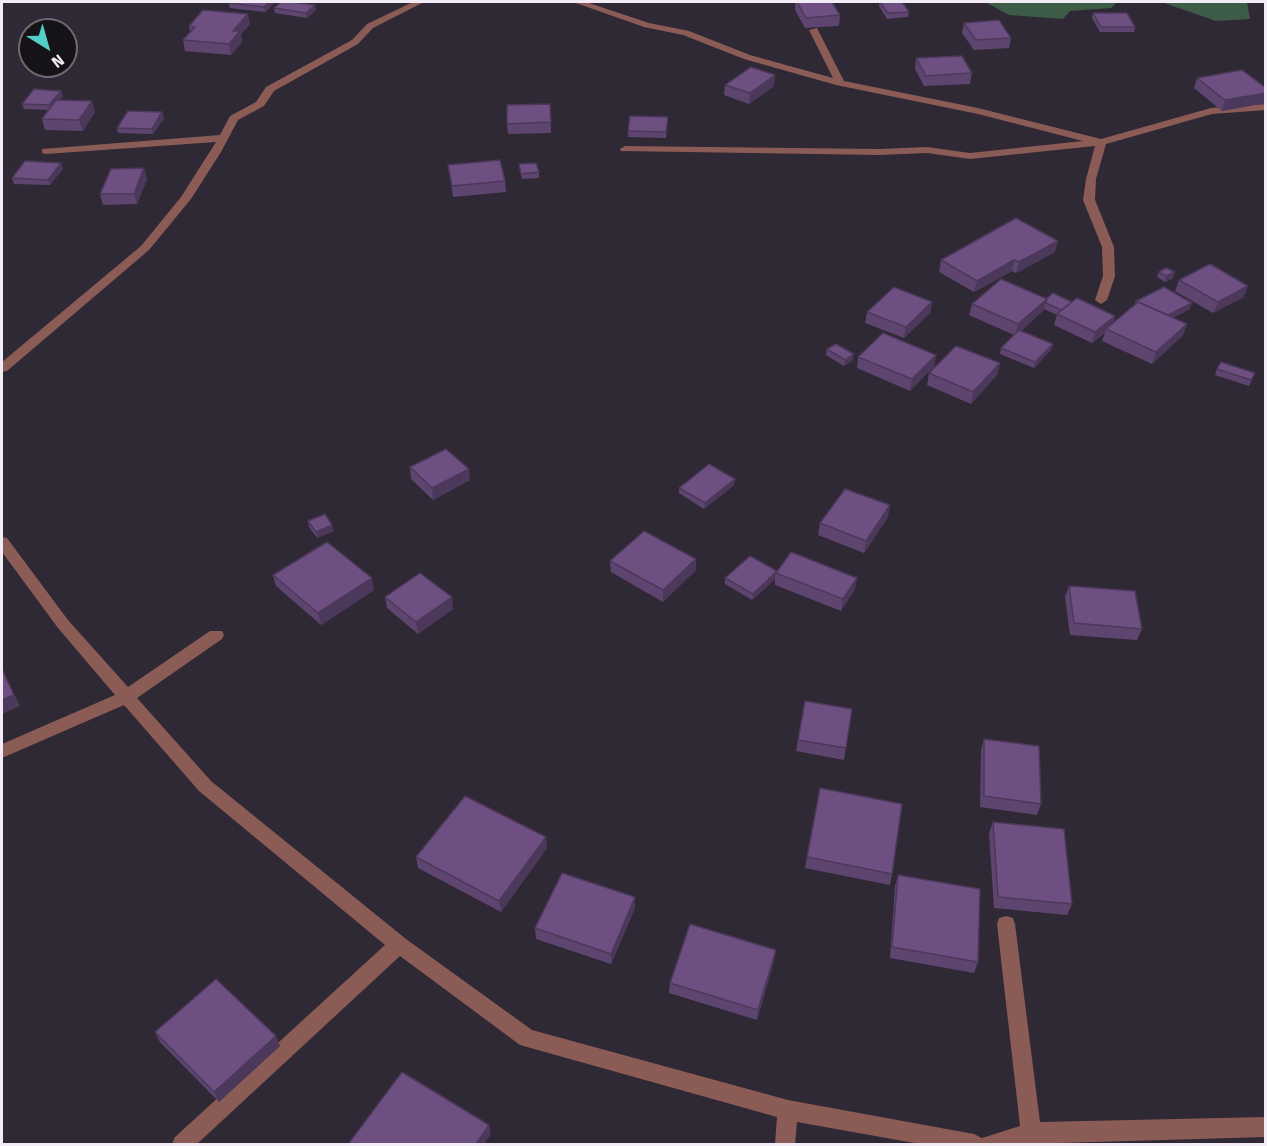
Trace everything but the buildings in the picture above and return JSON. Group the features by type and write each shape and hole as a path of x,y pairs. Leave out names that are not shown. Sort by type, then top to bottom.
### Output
{"street":[{"path":"2,368 145,248 184,199 224,138 234,118 260,104 270,89 355,42 370,26 419,2"},
{"path":"579,2 647,25 686,33 747,57 840,83 978,111 1101,142"},
{"path":"814,30 840,83"},
{"path":"625,148 879,152 927,150 970,156 1101,142 1211,111 1266,107"},
{"path":"46,151 224,138"},
{"path":"1101,142 1091,179 1089,200 1108,247 1109,276 1101,300"},
{"path":"2,542 63,624 205,786 399,945 527,1038 788,1110 974,1144"},
{"path":"2,751 126,697 216,635"},
{"path":"1006,924 1031,1133"},
{"path":"182,1144 399,945"},
{"path":"785,1144 788,1110"},
{"path":"990,1144 1031,1133 1266,1127"}],"green space":[{"path":"985,2 1117,2 1111,8 1070,11 1063,19 1009,15"},
{"path":"1161,2 1247,2 1250,19 1216,21"}]}
